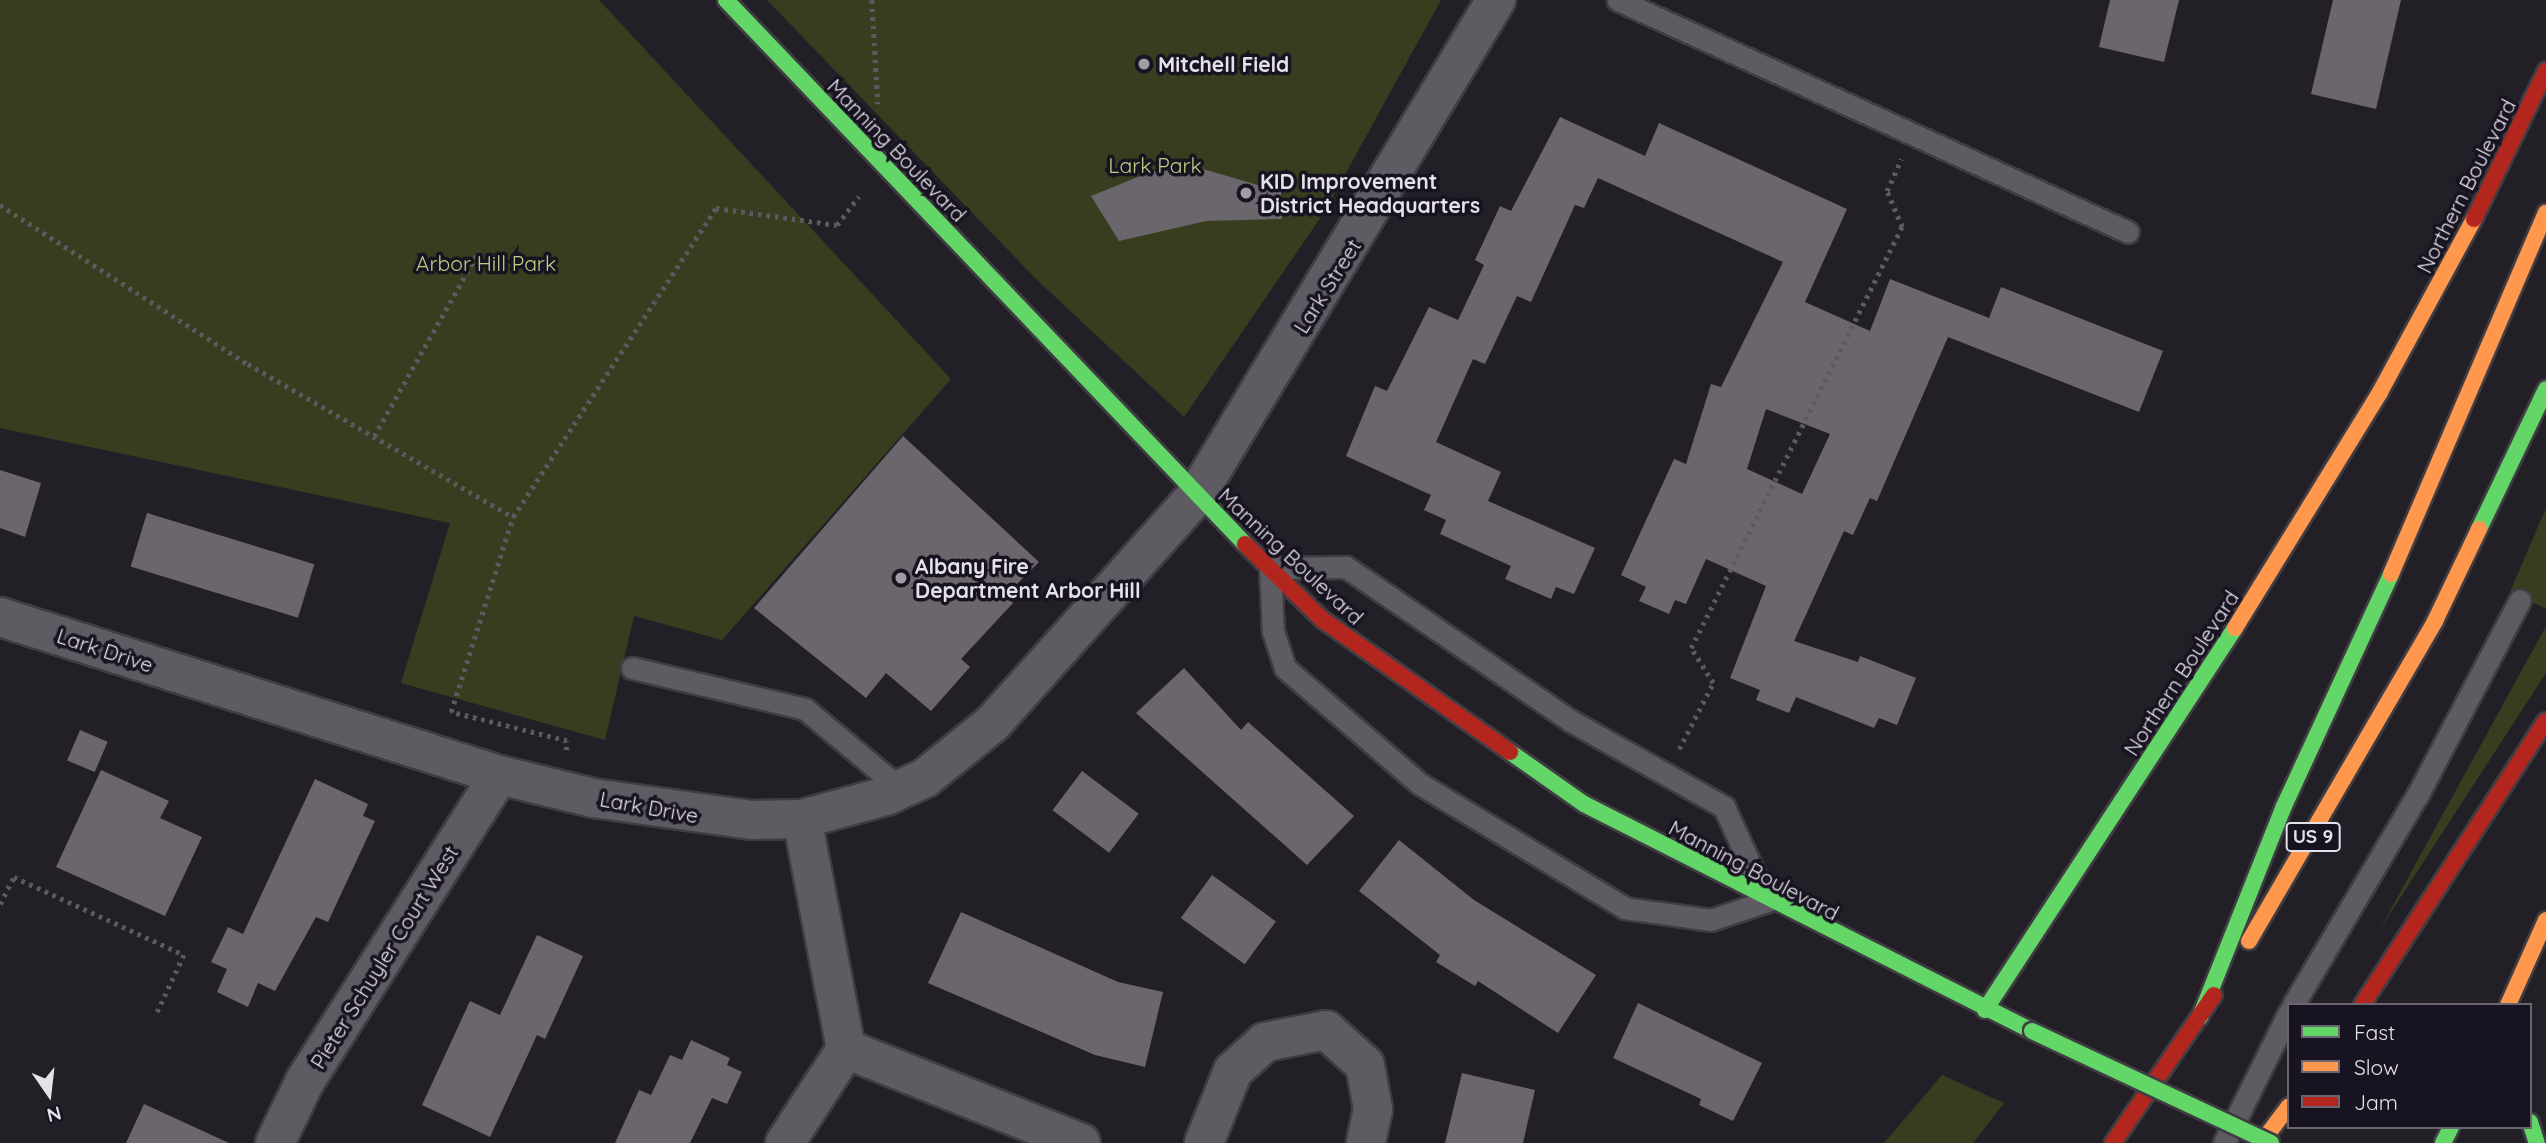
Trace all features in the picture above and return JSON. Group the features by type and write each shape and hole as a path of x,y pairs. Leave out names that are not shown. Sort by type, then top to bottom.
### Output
{"main road":[{"name":"Manning Boulevard","path":"726,0 1196,496 1323,620 1584,804 1767,901 1984,1010"},
{"name":"Northern Boulevard","path":"1984,1010 2206,674 2380,392 2455,258 2546,71"},
{"path":"2200,1017 2284,806 2345,681 2546,213"},
{"name":"US 9","path":"2113,1143 2200,1017 2384,714 2546,389"},
{"path":"2362,1003 2546,721"},
{"path":"2509,1003 2546,920"},
{"path":"2522,974 2522,1003"},
{"path":"1984,1010 2271,1143"},
{"path":"2261,1143 2287,1109"}],"street":[{"name":"Lark Street","path":"1196,496 1496,0"},
{"name":"Lark Drive","path":"0,617 499,775 716,819 802,819 901,789 925,778 993,723 1196,496"},
{"name":"Pieter Schuyler Court West","path":"275,1143 305,1081 499,775"},
{"path":"785,1143 845,1049 802,819"},
{"path":"1204,1143 1233,1071 1265,1042 1326,1030 1365,1065 1373,1110 1366,1143"},
{"path":"845,1049 1081,1143"}],"lane":[{"path":"1618,0 2128,232"},
{"path":"1346,567 1571,721 1665,774 1724,807 1767,901 1711,920 1625,908 1420,784 1285,668 1273,632 1270,568 1346,567"},
{"path":"2294,1003 2418,794 2520,600"},
{"path":"632,668 805,709 901,789"},
{"path":"2224,1143 2287,1016"}],"path":[{"path":"563,790 567,741 451,712 513,517 716,208 837,225 883,165 872,0"},
{"path":"1665,774 1713,683 1691,648 1902,227 1887,191 1911,133"},
{"path":"0,205 374,436 513,517"},
{"path":"374,436 480,251"},
{"path":"0,904 14,877 184,955 156,1015"}],"green space":[{"name":"Arbor Hill Park","path":"0,0 599,0 951,379 722,640 634,616 605,740 401,683 450,523 0,428"},
{"name":"Lark Park","path":"767,0 1441,0 1325,211 1184,417 1037,280"},
{"path":"2546,508 2546,609 2510,592"},
{"path":"2546,626 2546,673 2380,929"},
{"path":"1942,1075 2004,1103 1973,1143 1884,1143"}],"building":[{"path":"2110,0 2179,0 2164,62 2099,47"},
{"path":"2333,0 2401,0 2376,109 2311,94"},
{"path":"1560,117 1645,156 1659,123 1847,209 1805,302 1870,331 1890,279 1989,318 2001,287 2163,351 2139,412 1948,337 1877,501 1870,498 1853,535 1844,531 1794,641 1858,662 1860,656 1916,678 1897,725 1879,718 1874,728 1796,697 1789,713 1756,700 1760,690 1730,678 1766,586 1706,559 1686,604 1675,600 1669,614 1639,601 1646,587 1621,575 1674,459 1686,464 1711,384 1721,387 1783,262 1598,178 1584,208 1575,205 1531,302 1517,296 1485,364 1473,359 1436,442 1501,472 1488,501 1595,548 1574,594 1556,587 1551,599 1505,579 1511,566 1440,534 1446,520 1424,510 1431,495 1346,456 1375,386 1387,391 1429,307 1458,320 1484,265 1475,260 1500,206 1511,211","holes":["1766,409 1830,434 1802,494 1747,469"]},
{"path":"1193,166 1281,192 1282,219 1206,221 1119,241 1091,196 1150,172"},
{"name":"Albany Fire Department Arbor Hill","path":"903,436 1039,562 1006,595 1013,603 961,659 970,667 931,711 886,673 866,698 754,608"},
{"path":"0,470 41,483 25,537 0,528"},
{"path":"147,513 314,564 298,618 131,567"},
{"path":"1184,668 1241,730 1248,722 1354,816 1307,865 1136,713"},
{"path":"80,730 108,742 95,772 67,760"},
{"path":"101,770 169,801 160,818 202,837 165,916 56,867"},
{"path":"1082,771 1139,814 1109,853 1053,810"},
{"path":"315,779 368,804 363,816 375,821 328,922 316,917 275,991 258,983 248,1007 217,992 227,969 211,962 228,927 243,934"},
{"path":"1399,840 1474,900 1596,975 1558,1033 1478,981 1475,986 1436,962 1440,955 1359,891"},
{"path":"1212,875 1276,921 1245,964 1181,918"},
{"path":"961,912 1118,982 1163,992 1145,1067 1095,1055 928,983"},
{"path":"537,935 583,956 545,1039 537,1035 490,1137 422,1105 470,1001 500,1015"},
{"path":"1638,1003 1762,1063 1733,1121 1699,1105 1701,1099 1613,1058"},
{"path":"691,1040 730,1058 727,1065 742,1072 727,1104 712,1098 690,1143 615,1143 639,1090 651,1095 670,1055 682,1060"},
{"path":"1462,1073 1535,1090 1523,1143 1445,1143"},
{"path":"144,1104 229,1143 126,1143"}],"traffic: fast":[{"path":"726,0 1245,544"},
{"path":"2479,529 2546,389"},
{"path":"2200,1017 2284,806 2391,574"},
{"path":"1985,1010 2235,628"},
{"path":"1510,752 1584,804 2032,1031"},
{"path":"2032,1031 2271,1143"},
{"path":"2532,1128 2537,1143"},
{"path":"2443,1143 2450,1129"}],"traffic: slow":[{"path":"2391,574 2546,213"},
{"path":"2235,628 2380,392 2474,219"},
{"path":"2249,941 2435,621 2479,529"},
{"path":"2509,1003 2546,920"},
{"path":"2261,1143 2287,1109"}],"traffic: jam":[{"path":"2474,219 2546,71"},
{"path":"1245,544 1323,620 1510,752"},
{"path":"2363,1003 2546,721"},
{"path":"2113,1143 2214,995"}],"place":[{"name":"Mitchell Field","path":"1144,64"},
{"name":"KID Improvement District Headquarters","path":"1246,193"},
{"name":"Albany Fire Department Arbor Hill","path":"901,578"}]}
